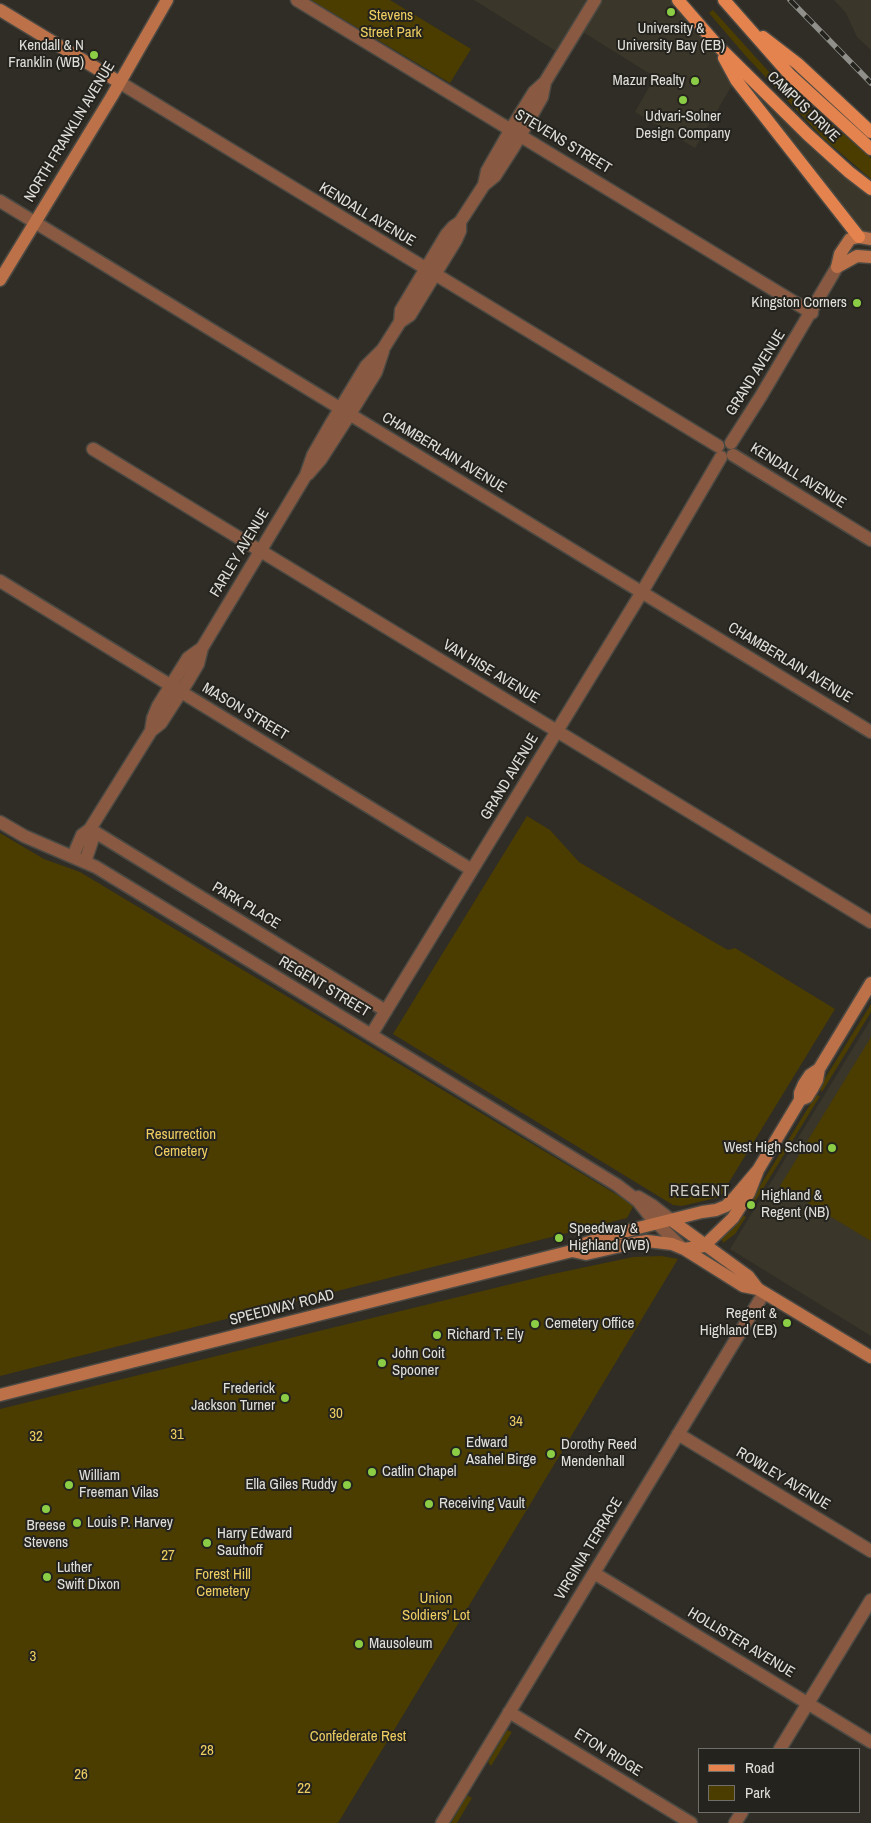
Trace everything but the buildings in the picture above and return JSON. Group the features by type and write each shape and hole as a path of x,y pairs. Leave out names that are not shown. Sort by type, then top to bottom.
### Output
{"main road":[{"name":"NORTH FRANKLIN AVENUE","path":"0,280 167,0"},
{"path":"678,0 717,45 736,80 865,238 871,251"},
{"name":"CAMPUS DRIVE","path":"724,0 805,90 871,149"},
{"name":"KENDALL AVENUE","path":"0,10 119,82"},
{"path":"743,22 798,64 871,132"},
{"name":"CAMPUS DRIVE","path":"717,45 807,134 871,189"},
{"path":"837,267 840,254 847,241 853,238 865,238"},
{"path":"837,267 857,256 871,258"},
{"path":"684,1249 704,1246 733,1218 749,1193 758,1170 800,1100 800,1093 804,1084 810,1075 819,1069 871,983"},
{"name":"SPEEDWAY ROAD","path":"0,1395 572,1252 586,1243 657,1223 716,1210 726,1206 758,1170"},
{"name":"REGENT STREET","path":"671,1220 704,1246 748,1276 761,1291"},
{"name":"SPEEDWAY ROAD","path":"572,1252 586,1254 646,1241 659,1242 684,1249"},
{"name":"REGENT STREET","path":"684,1249 743,1286 761,1291 871,1357"}],"street":[{"name":"STEVENS STREET","path":"297,0 812,313"},
{"name":"FARLEY AVENUE","path":"73,856 82,835 90,830 151,731 161,723 176,689 198,664 202,648 306,475 321,459 345,411 376,372 383,349 400,322 410,314 430,272 456,240 460,231 460,222 484,185 495,176 516,132 542,97 545,82 595,0"},
{"name":"KENDALL AVENUE","path":"119,82 871,540"},
{"name":"CHAMBERLAIN AVENUE","path":"0,201 871,732"},
{"name":"GRAND AVENUE","path":"371,1035 642,592 726,450 812,313 837,267"},
{"name":"VAN HISE AVENUE","path":"94,449 871,922"},
{"name":"MASON STREET","path":"0,581 472,870"},
{"name":"REGENT STREET","path":"0,822 24,836 85,862 653,1206 671,1220"},
{"name":"FARLEY AVENUE","path":"85,862 93,838 90,830"},
{"name":"PARK PLACE","path":"90,830 386,1010"},
{"name":"REGENT STREET","path":"625,1190 684,1249"},
{"name":"VIRGINIA TERRACE","path":"442,1823 678,1434 761,1291"},
{"name":"ROWLEY AVENUE","path":"678,1434 871,1551"},
{"name":"HOLLISTER AVENUE","path":"594,1573 871,1742"},
{"path":"781,1748 871,1600"},
{"name":"ETON RIDGE","path":"509,1712 691,1823"}],"shaded area":[{"path":"474,0 678,0 871,189 871,249 859,237 735,80 695,148 635,112 655,77 578,29 562,55"},
{"path":"834,0 871,0 871,50 857,37 846,13"},
{"name":"West High School","path":"871,1019 871,1336 730,1249"}],"green space":[{"name":"Stevens Street Park","path":"311,0 390,0 471,49 450,83"},
{"path":"713,10 779,83 798,101 828,121 871,158 871,179 823,138 744,54 709,13"},
{"path":"527,816 550,830 579,862 728,950 735,948 835,1009 720,1197 682,1206 673,1205 393,1034"},
{"name":"Resurrection Cemetery","path":"0,833 44,859 80,872 634,1205 627,1218 0,1376"},
{"path":"871,1004 871,1012 822,1092 819,1088"},
{"path":"871,1037 871,1241 780,1186"},
{"path":"816,1095 820,1096 753,1205 750,1202"},
{"path":"742,1215 746,1217 735,1234 723,1243 721,1237 732,1229"},
{"name":"Forest Hill Cemetery","path":"662,1256 678,1259 338,1823 0,1823 0,1409 548,1275 633,1257"},
{"path":"507,1730 512,1732 491,1766 488,1762"},
{"path":"467,1795 472,1798 457,1823 451,1823"}],"railway":[{"path":"790,0 871,83"}],"place":[{"name":"University & University Bay (EB)","path":"671,12"},
{"name":"Kendall & N Franklin (WB)","path":"94,55"},
{"name":"Mazur Realty","path":"695,81"},
{"name":"Udvari-Solner Design Company","path":"683,100"},
{"name":"Kingston Corners","path":"857,303"},
{"name":"West High School","path":"832,1148"},
{"name":"Highland & Regent (NB)","path":"751,1205"},
{"name":"Speedway & Highland (WB)","path":"559,1238"},
{"name":"Regent & Highland (EB)","path":"787,1323"},
{"name":"Cemetery Office","path":"535,1324"},
{"name":"Richard T. Ely","path":"437,1335"},
{"name":"John Coit Spooner","path":"382,1363"},
{"name":"Frederick Jackson Turner","path":"285,1398"},
{"name":"Edward Asahel Birge","path":"456,1452"},
{"name":"Dorothy Reed Mendenhall","path":"551,1454"},
{"name":"Catlin Chapel","path":"372,1472"},
{"name":"William Freeman Vilas","path":"69,1485"},
{"name":"Ella Giles Ruddy","path":"347,1485"},
{"name":"Receiving Vault","path":"429,1504"},
{"name":"Breese Stevens","path":"46,1509"},
{"name":"Louis P. Harvey","path":"77,1523"},
{"name":"Harry Edward Sauthoff","path":"207,1543"},
{"name":"Luther Swift Dixon","path":"47,1577"},
{"name":"Mausoleum","path":"359,1644"}],"district":[{"name":"REGENT","path":"700,1192"}],"park label":[{"name":"30","path":"336,1414"},
{"name":"34","path":"516,1422"},
{"name":"31","path":"177,1435"},
{"name":"32","path":"36,1437"},
{"name":"27","path":"168,1556"},
{"name":"Union Soldiers' Lot","path":"436,1608"},
{"name":"3","path":"33,1657"},
{"name":"Confederate Rest","path":"358,1737"},
{"name":"28","path":"207,1751"},
{"name":"26","path":"81,1775"},
{"name":"22","path":"304,1789"}]}
